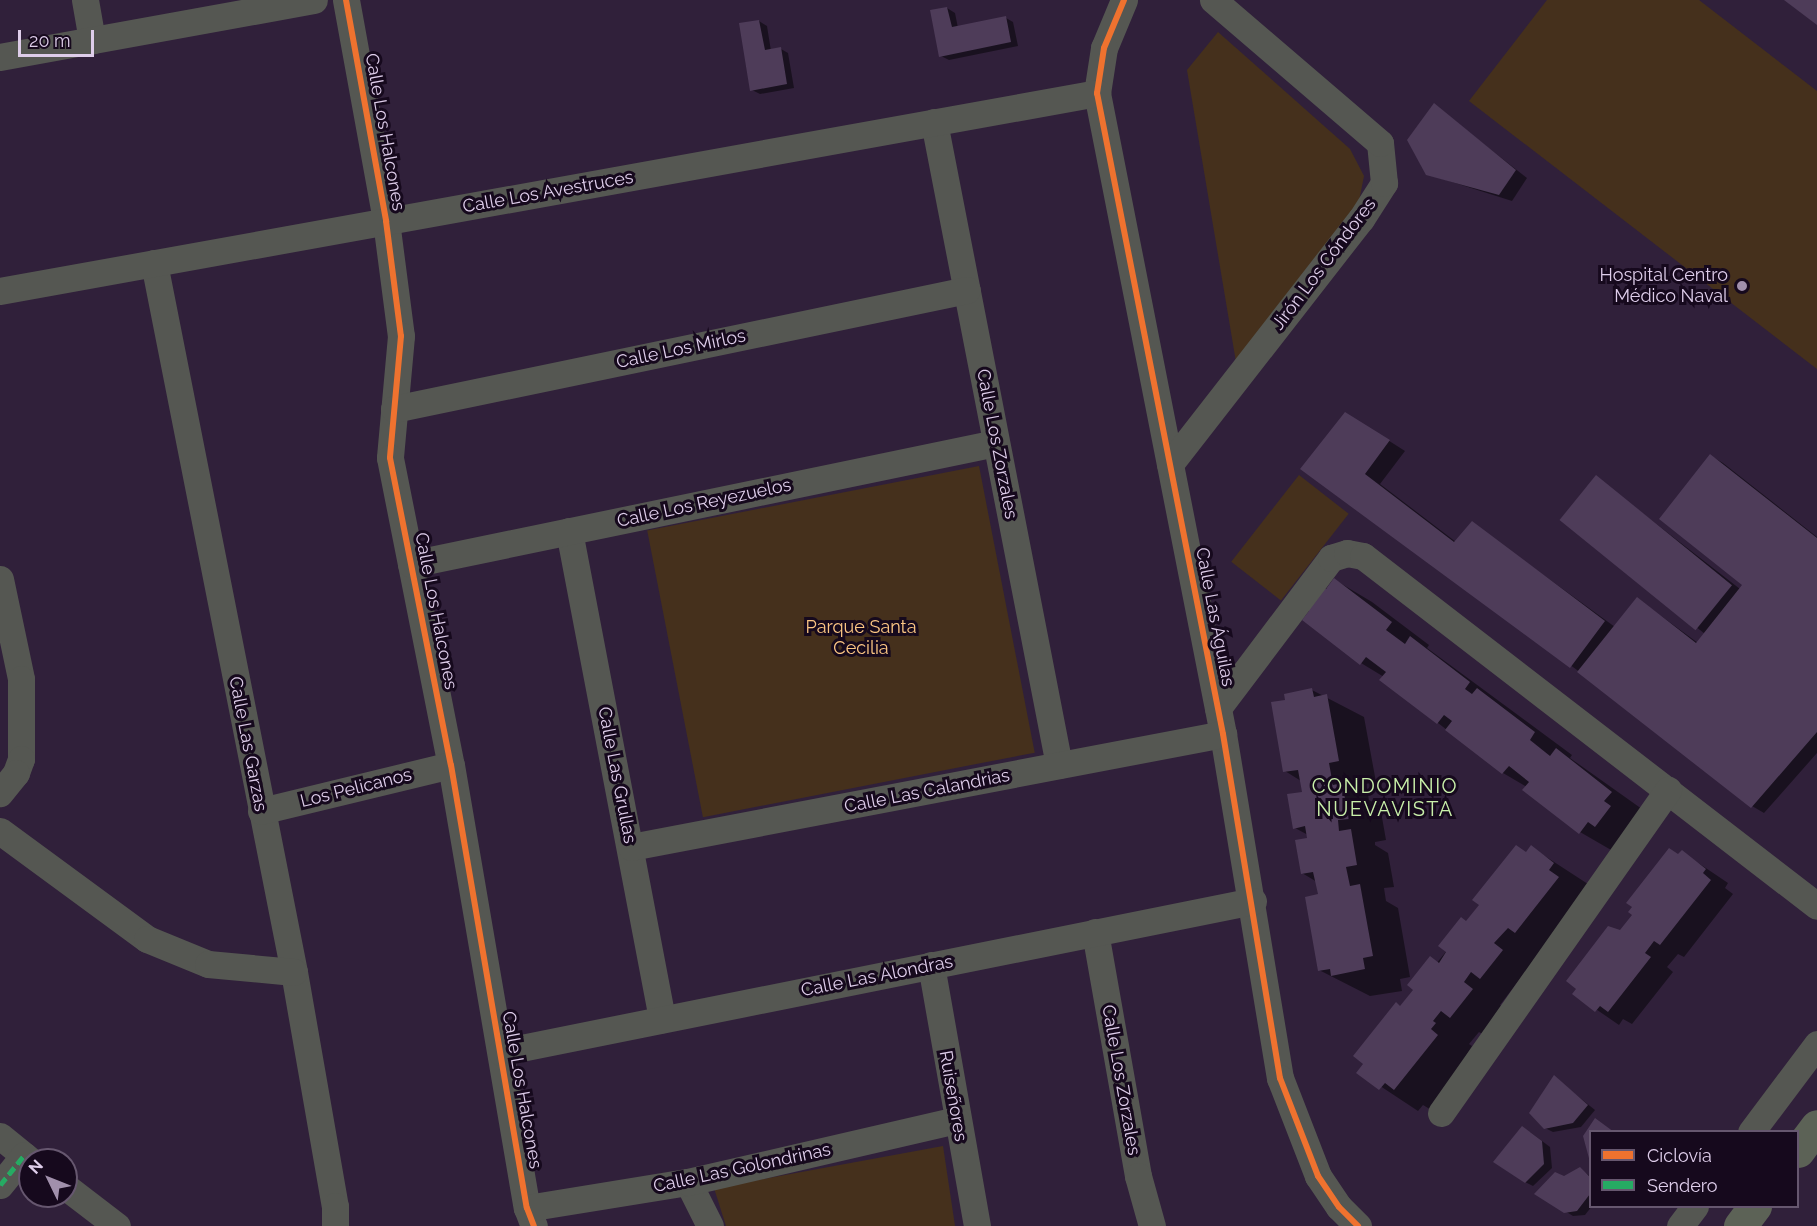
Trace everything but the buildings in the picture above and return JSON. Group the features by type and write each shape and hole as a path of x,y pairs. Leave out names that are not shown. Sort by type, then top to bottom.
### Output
{"main road":[{"path":"1799,1148 1817,1126"},
{"path":"1740,1226 1754,1208"}],"street":[{"path":"85,0 92,39"},
{"path":"0,57 314,0"},
{"name":"Calle Los Halcones","path":"346,0 386,221 401,336 390,458 451,765 530,1217"},
{"name":"Calle Las Águilas","path":"1124,0 1104,48 1096,93 1223,734 1253,901 1280,1077 1318,1176 1339,1207 1358,1226"},
{"name":"Jirón Los Cóndores","path":"1170,464 1361,219 1384,183 1380,143 1213,0"},
{"name":"Calle Los Avestruces","path":"0,291 1096,93"},
{"name":"Calle Los Zorzales","path":"934,122 1059,765"},
{"name":"Calle Las Garzas","path":"154,263 294,972 335,1206 335,1226"},
{"name":"Calle Los Mirlos","path":"394,409 967,290"},
{"name":"Calle Los Reyezuelos","path":"411,564 996,443"},
{"name":"Calle Las Grullas","path":"569,531 663,1019"},
{"path":"1218,708 1331,558 1347,552 1363,556 1817,906"},
{"path":"0,579 21,679 21,759 16,773 0,793"},
{"name":"Calle Las Calandrias","path":"631,847 1223,734"},
{"name":"Los Pelicanos","path":"261,811 451,765"},
{"path":"1441,1113 1668,790"},
{"path":"0,831 147,939 208,964 294,972"},
{"name":"Calle Las Alondras","path":"501,1052 1253,901"},
{"name":"Calle Los Zorzales","path":"1095,932 1138,1176 1152,1226"},
{"name":"Ruiseñores","path":"931,965 976,1226"},
{"path":"1752,1130 1817,1044"},
{"name":"Calle Las Golondrinas","path":"530,1217 956,1120"},
{"path":"0,1136 18,1151"},
{"path":"0,1185 18,1167"},
{"path":"688,1182 710,1226"},
{"path":"78,1196 117,1226"},
{"path":"1680,1226 1694,1208"}],"green space":[{"name":"Hospital Centro Médico Naval","path":"1547,0 1699,0 1817,91 1817,369 1469,101"},
{"path":"1218,32 1350,149 1364,176 1358,206 1236,362 1187,70"},
{"name":"Parque Santa Cecilia","path":"979,466 1035,753 703,817 647,530"},
{"path":"1299,475 1349,514 1281,600 1231,562"},
{"path":"943,1146 955,1226 726,1226 714,1188"}],"marked path":[{"path":"0,1185 18,1162"}],"cycle path":[{"path":"346,0 386,221 401,336 390,458 451,765 527,1208 534,1226"},
{"path":"1124,0 1104,48 1097,93 1223,734 1280,1078 1318,1176 1339,1207 1358,1226"}],"place":[{"name":"Hospital Centro Médico Naval","path":"1742,286"}],"district":[{"name":"CONDOMINIO NUEVAVISTA","path":"1385,798"}]}
